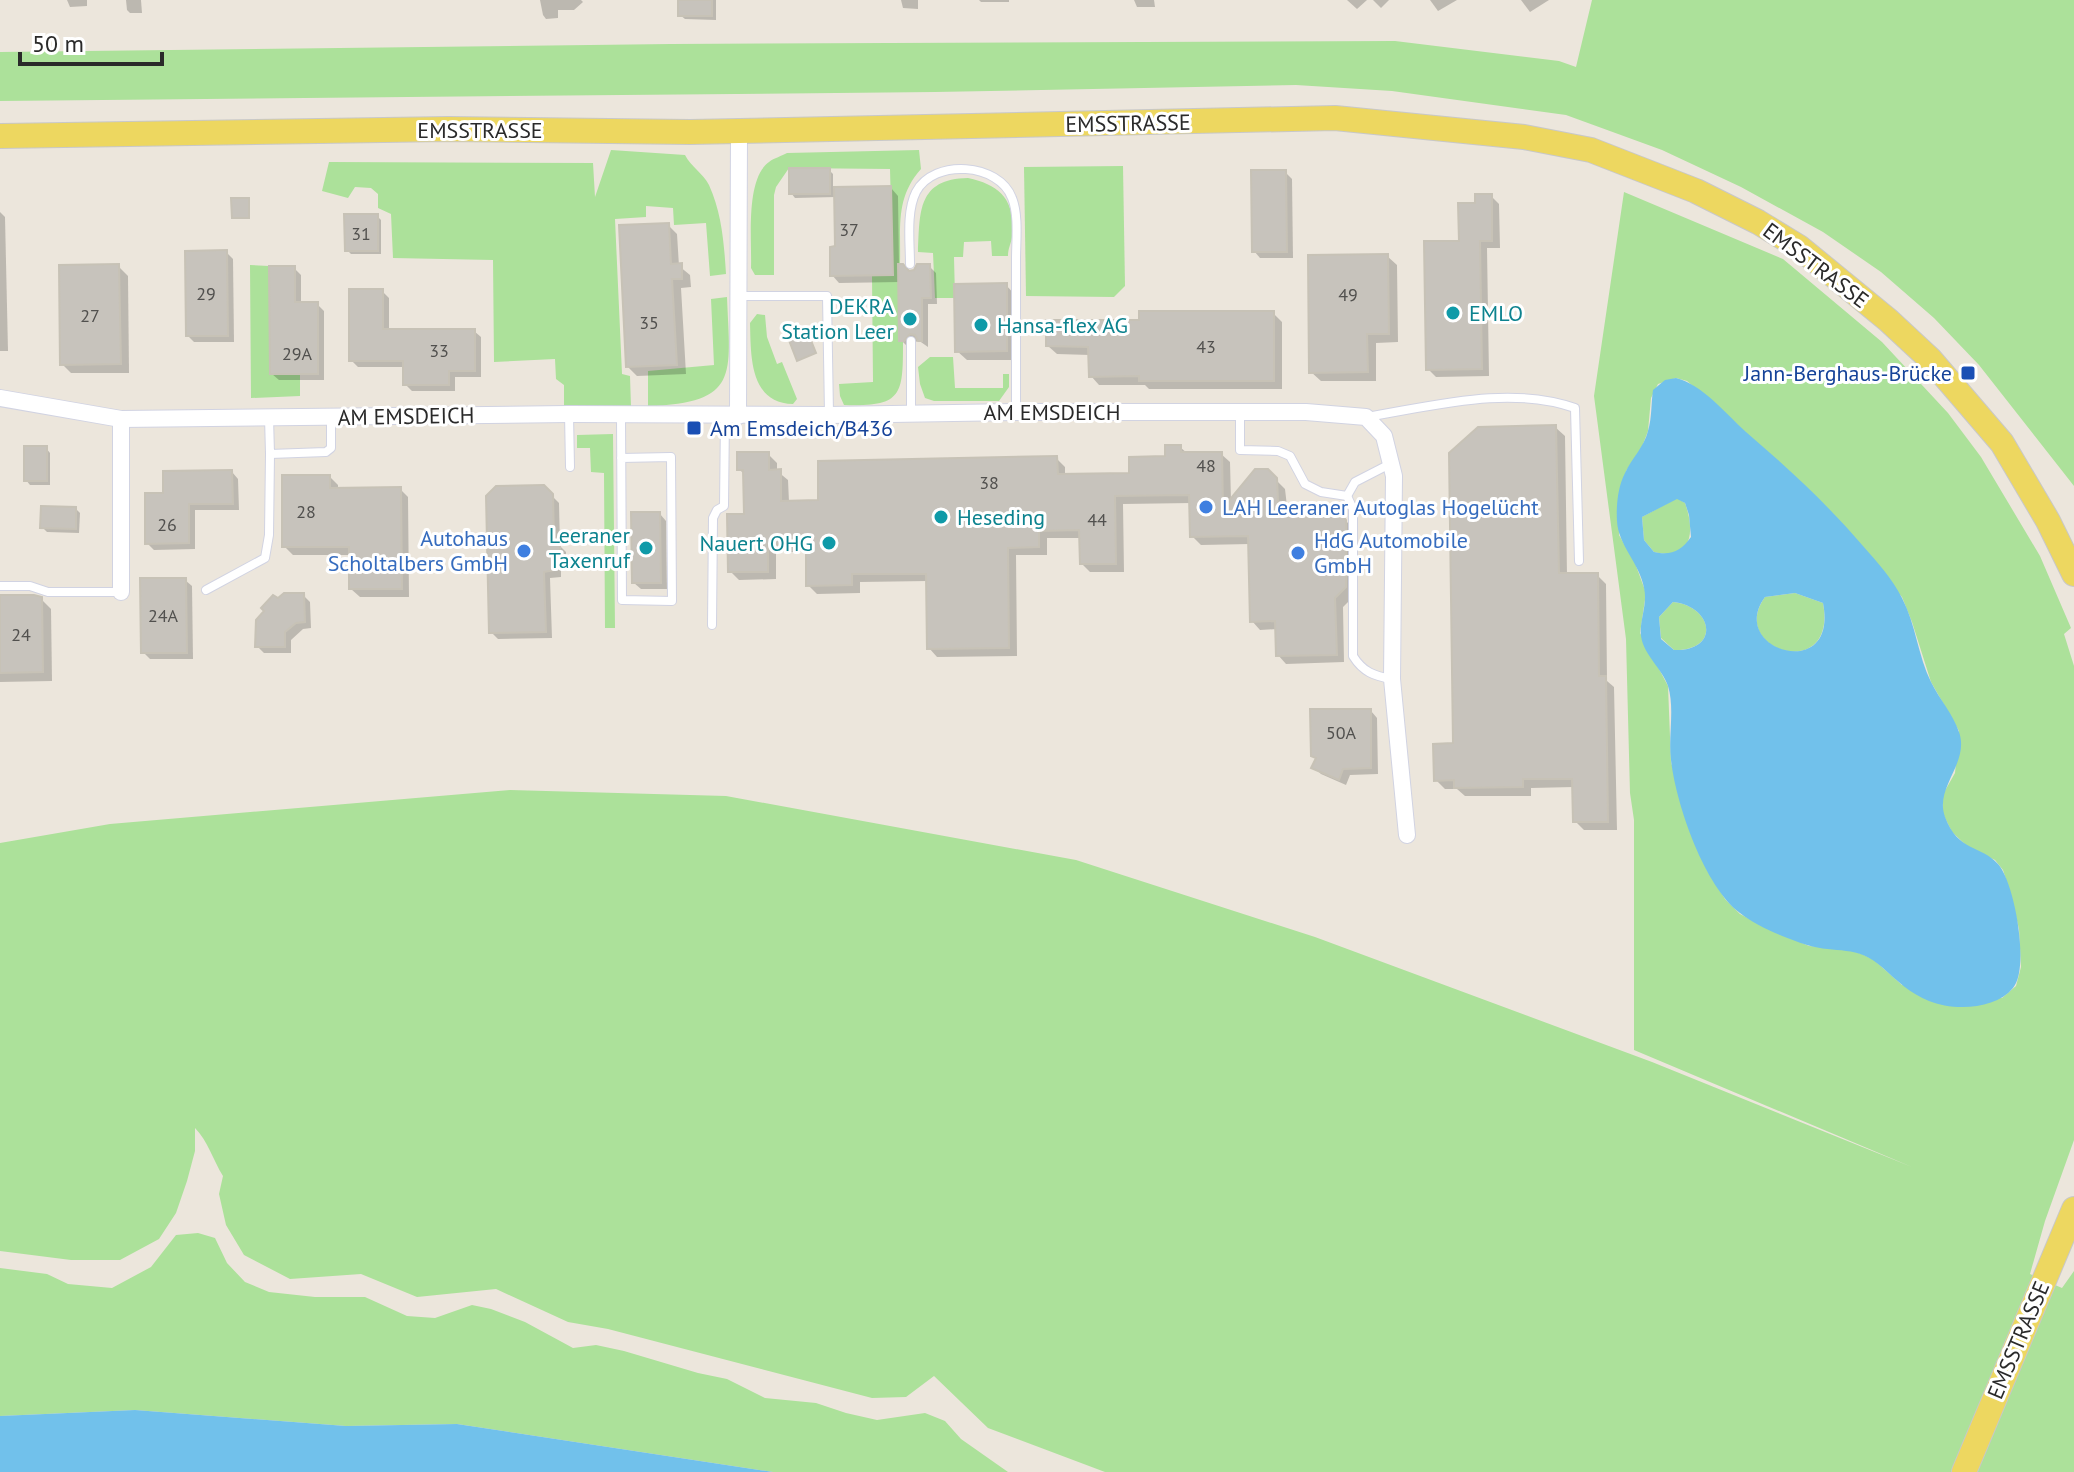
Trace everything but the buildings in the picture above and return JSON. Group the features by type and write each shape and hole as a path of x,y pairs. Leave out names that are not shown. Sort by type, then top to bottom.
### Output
{"main road":[{"name":"EMSSTRASSE","path":"0,136 448,129 739,131 1335,118 1524,137 1591,150 1696,191 1758,222 1799,247 1888,320 1930,359 2002,443 2023,475 2074,574"},
{"name":"EMSSTRASSE","path":"1964,1472 2044,1280 2062,1249 2074,1209"}],"street":[{"path":"732,416 739,131"},
{"name":"AM EMSDEICH","path":"0,398 121,419 1016,412 1306,412 1366,417"},
{"path":"1366,417 1384,436 1393,463 1392,679 1407,835"},
{"path":"121,419 121,592"}],"lane":[{"path":"910,264 911,207 917,190 930,177 958,169 983,172 1002,182 1013,200 1016,239 1016,412"},
{"path":"737,296 827,296 829,415"},
{"path":"911,341 911,414"},
{"name":"AM EMSDEICH","path":"1366,417 1472,399 1530,398 1555,401 1575,408 1579,561"},
{"path":"1240,412 1240,450 1278,451 1290,456 1305,484 1321,492 1347,496"},
{"path":"569,414 570,467"},
{"path":"621,415 621,458 622,600 672,601 671,457 621,458"},
{"path":"712,625 713,518 717,510 724,506 732,416"},
{"path":"206,590 265,558 269,535 269,417"},
{"path":"270,454 326,452 331,448 331,417"},
{"path":"1347,496 1355,482 1393,463"},
{"path":"1347,496 1353,509 1353,656 1360,667 1375,676 1392,679"},
{"path":"0,586 30,586 48,592 121,592"}],"green space":[{"path":"1592,0 2074,0 2074,486 1979,365 1934,318 1881,272 1823,232 1741,187 1662,150 1566,115 1392,91 1296,85 935,92 0,101 0,52 671,44 1395,41 1559,61 1576,67"},
{"path":"611,150 685,155 706,181 717,207 726,274 710,276 706,223 674,225 673,208 646,206 646,217 615,219 622,374 630,376 631,407 564,406 564,385 556,379 555,359 494,362 493,260 393,258 391,214 378,208 378,194 371,188 355,187 348,198 322,191 329,162 593,163 595,197"},
{"path":"919,150 921,169 907,191 900,225 899,340 903,341 903,359 900,386 889,400 844,405 839,384 873,382 872,276 881,275 892,244 890,169 789,168 774,195 774,275 755,275 751,268 751,211 756,182 769,162 787,153"},
{"path":"1123,166 1125,286 1114,297 1026,296 1024,167"},
{"path":"968,178 997,190 1009,204 1013,224 1008,256 992,256 991,241 964,242 963,257 954,257 955,298 935,298 933,253 918,252 921,211 930,191 939,184"},
{"path":"1624,192 1783,259 1882,342 1948,413 1981,457 2040,556 2071,628 2064,634 2074,666 2074,1140 2030,1274 2062,1288 2074,1271 2074,1472 1105,1472 988,1428 934,1376 906,1397 872,1398 608,1329 568,1322 496,1289 417,1297 361,1274 290,1279 244,1255 226,1225 219,1194 223,1176 195,1128 195,1151 187,1181 176,1213 159,1239 120,1260 71,1260 0,1251 0,843 110,824 510,790 726,796 1076,860 1315,937 1652,1062 1912,1167 1634,1050 1634,820 1630,793 1626,639 1594,396","holes":["1676,378 1687,381 1737,424 1902,597 1931,682 1959,731 1955,773 1942,796 1943,814 1952,832 1969,848 1995,860 2003,870 2010,892 2019,929 2021,967 2016,986 2002,998 1902,985 1874,960 1862,954 1846,949 1809,946 1740,914 1725,899 1707,870 1690,829 1671,762 1668,686 1640,633 1646,593 1635,563 1619,535 1626,471 1642,447 1648,431 1651,398 1658,384"]},
{"path":"250,265 269,266 270,374 300,374 300,396 251,398"},
{"path":"727,297 729,347 723,380 714,391 700,399 648,406 648,371 714,365 711,299"},
{"path":"757,314 765,315 767,337 777,364 782,362 797,399 793,404 779,402 768,395 755,375 750,323"},
{"path":"930,357 953,357 955,388 1003,388 1003,374 1009,374 1009,387 999,401 934,401 925,398 918,367"},
{"path":"613,434 615,628 605,628 604,473 591,472 590,448 577,448 577,435"},
{"path":"1677,498 1685,503 1688,514 1688,541 1677,552 1654,552 1644,540 1642,517"},
{"path":"1795,593 1823,603 1823,628 1815,644 1801,651 1785,651 1770,644 1760,632 1757,616 1765,597"},
{"path":"1673,602 1697,611 1703,619 1705,636 1689,648 1674,650 1661,638 1659,617"},
{"path":"198,1233 215,1238 227,1263 245,1282 269,1292 315,1297 365,1297 407,1316 435,1318 472,1305 525,1322 573,1348 596,1345 624,1351 727,1379 765,1398 816,1403 877,1420 925,1413 945,1421 961,1439 1008,1472 773,1472 457,1424 346,1426 135,1410 0,1416 0,1268 47,1274 68,1284 112,1288 151,1267 176,1235"}],"water":[{"path":"1676,378 1686,382 1722,408 1835,516 1889,577 1902,598 1927,672 1959,732 1960,754 1944,795 1945,817 1956,836 1998,864 2015,907 2020,945 2018,978 2013,988 1996,1001 1961,1007 1939,1004 1910,991 1864,956 1818,948 1772,932 1747,918 1727,900 1704,864 1686,821 1674,778 1668,686 1641,636 1645,600 1642,579 1621,538 1617,521 1621,484 1646,437 1653,390 1665,380","holes":["1677,499 1685,503 1691,537 1675,551 1654,552 1644,540 1642,517","1795,593 1823,603 1824,628 1815,644 1801,651 1785,650 1770,644 1760,632 1757,616 1765,597","1673,602 1686,605 1703,619 1705,636 1689,648 1674,650 1661,639 1659,617"]},
{"path":"135,1410 346,1426 457,1424 773,1472 0,1472 0,1416"}],"place":[{"name":"EMLO","path":"1453,313"},
{"name":"DEKRA Station Leer","path":"910,319"},
{"name":"Hansa-flex AG","path":"981,325"},
{"name":"Jann-Berghaus-Brücke","path":"1968,373"},
{"name":"Am Emsdeich/B436","path":"694,428"},
{"name":"LAH Leeraner Autoglas Hogelücht","path":"1206,507"},
{"name":"Heseding","path":"941,517"},
{"name":"Nauert OHG","path":"829,543"},
{"name":"Leeraner Taxenruf","path":"646,548"},
{"name":"Autohaus Scholtalbers GmbH","path":"524,551"},
{"name":"HdG Automobile GmbH","path":"1298,553"}]}
